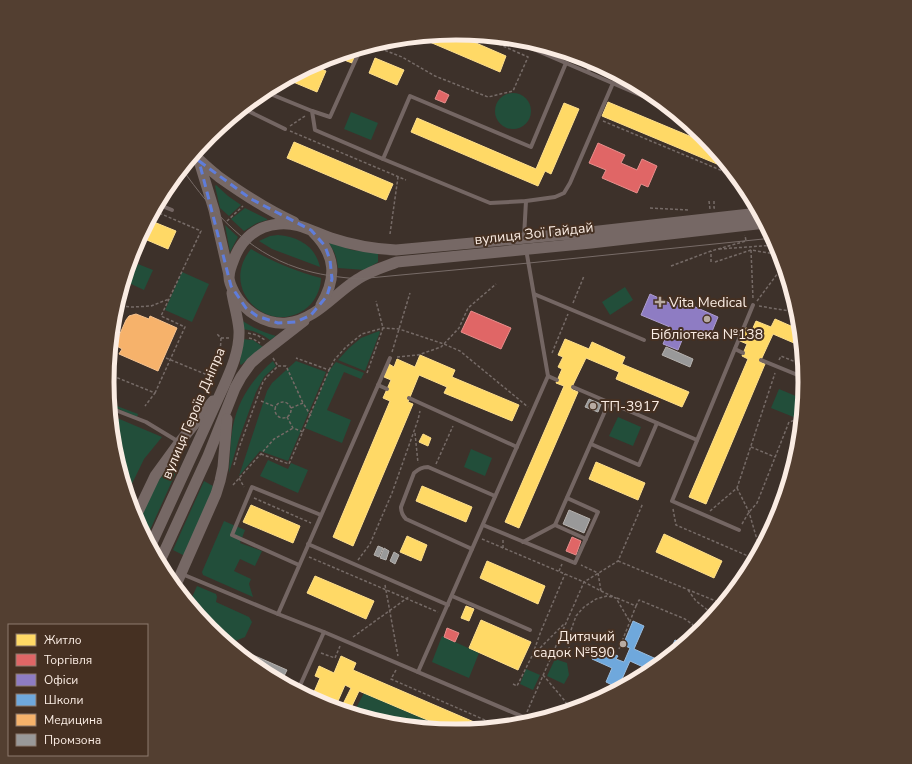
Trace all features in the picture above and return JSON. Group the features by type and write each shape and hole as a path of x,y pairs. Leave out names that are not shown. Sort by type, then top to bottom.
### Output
{"main road":[{"name":"вулиця Героїв Дніпра","path":"153,540 222,390 232,366 241,335 214,210 197,159"},
{"name":"вулиця Героїв Дніпра","path":"198,159 251,199 273,212 308,228"},
{"name":"вулиця Зої Гайдай","path":"315,312 358,279 380,268 396,263 590,232 753,214"},
{"path":"279,224 288,224 308,228 325,246 330,260 332,279 327,296 315,312 296,322 278,323 267,321 257,316 246,308 238,299 230,281 236,253 248,236 258,229 279,224"},
{"name":"вулиця Зої Гайдай","path":"308,228 330,238 350,244 382,250 396,250 525,243 591,243 759,224"},
{"name":"вулиця Героїв Дніпра","path":"162,556 208,456 228,405 241,377 251,363 267,346 315,312"},
{"path":"139,510 155,476 179,443 222,390"},
{"name":"вулиця Героїв Дніпра","path":"178,581 220,482 223,467 228,405"}],"lane":[{"path":"535,50 643,96"},
{"path":"272,94 330,118 358,55"},
{"path":"383,158 410,96 531,147 566,63"},
{"path":"588,72 590,67"},
{"path":"312,111 315,130 490,203 526,201 555,198 564,193 570,183 613,83"},
{"path":"248,111 285,129"},
{"path":"418,672 548,376 525,243 526,201"},
{"path":"163,206 172,210"},
{"path":"534,294 644,340"},
{"path":"740,530 672,501 753,305"},
{"path":"735,349 744,353"},
{"path":"278,614 390,358"},
{"path":"761,360 798,375"},
{"path":"548,376 557,380"},
{"path":"378,385 387,389"},
{"path":"573,387 697,440"},
{"path":"409,398 517,446"},
{"path":"523,542 555,525 609,402"},
{"path":"116,410 146,422 179,443"},
{"path":"591,444 639,465 657,423"},
{"path":"472,549 406,519 403,516 400,507 414,473 423,467 428,468 495,496"},
{"path":"299,565 232,535 248,496 252,487 321,515"},
{"path":"483,525 575,563 598,512 567,498"},
{"path":"555,525 586,539"},
{"path":"308,544 448,605"},
{"path":"182,573 400,664 522,717"},
{"path":"452,596 530,630"},
{"path":"300,686 324,632"}],"path":[{"path":"381,49 402,57 435,76 488,97 513,90 528,57 495,42"},
{"path":"285,129 312,111"},
{"path":"598,118 725,172"},
{"path":"285,129 406,180"},
{"path":"390,234 398,177"},
{"path":"709,201 710,211 716,210"},
{"path":"225,222 243,206"},
{"path":"650,208 695,210"},
{"path":"145,406 155,393 185,327 161,316 201,231 159,213"},
{"path":"716,250 746,240 745,232"},
{"path":"672,266 711,251 769,245"},
{"path":"751,250 753,305"},
{"path":"716,262 751,250 773,254"},
{"path":"711,251 711,262"},
{"path":"753,305 780,271"},
{"path":"546,366 584,276"},
{"path":"410,293 390,358 418,355 441,347 459,328 468,308 496,284"},
{"path":"123,306 151,306 169,299"},
{"path":"367,373 383,328 376,301"},
{"path":"753,305 789,311"},
{"path":"261,454 289,464 335,359 346,347 362,334 383,328 399,329 460,351 533,411"},
{"path":"221,338 250,333 257,335 263,338 278,366"},
{"path":"202,398 214,380 217,371 220,358 221,338 217,334"},
{"path":"241,335 267,346"},
{"path":"706,515 737,488 781,356 797,363"},
{"path":"166,358 210,376"},
{"path":"296,358 329,370"},
{"path":"286,366 311,416"},
{"path":"114,377 155,393"},
{"path":"261,401 276,407"},
{"path":"284,402 291,408 291,413 284,418 279,417 276,413 276,407 279,403 284,402"},
{"path":"291,408 303,402"},
{"path":"354,564 370,544 392,493 418,420 421,404"},
{"path":"287,417 293,428 303,432"},
{"path":"434,470 456,419"},
{"path":"740,530 749,512 757,504 789,422 796,420"},
{"path":"233,485 274,439 293,428"},
{"path":"414,431 418,470"},
{"path":"750,447 775,457"},
{"path":"239,478 248,496 316,526"},
{"path":"737,488 749,512 758,542"},
{"path":"672,501 676,524 750,557"},
{"path":"525,717 584,582 618,561 643,503"},
{"path":"477,537 584,582 636,606"},
{"path":"304,554 443,615"},
{"path":"618,561 717,602"},
{"path":"575,563 598,573"},
{"path":"598,573 601,591"},
{"path":"514,684 517,686 532,656 565,574"},
{"path":"383,577 400,664 391,679 490,722"},
{"path":"688,590 696,601 709,611"},
{"path":"316,650 335,658 340,646 417,591"},
{"path":"570,650 570,633 576,616 584,607 596,599 607,596 616,598 630,622"},
{"path":"619,649 639,600 685,619 694,627"},
{"path":"532,656 566,623"},
{"path":"543,675 567,705"}],"highlighted area":[{"path":"199,161 251,199 311,230 325,246 330,260 332,279 327,296 311,315 296,322 278,323 257,316 246,308 231,286"}],"green space":[{"path":"513,93 523,96 528,101 531,111 528,121 523,126 513,129 503,126 498,121 495,111 498,101 503,96"},
{"path":"351,112 378,123 371,140 344,129"},
{"path":"216,185 241,205 229,216 220,208"},
{"path":"245,208 267,220 257,223 244,231 231,219"},
{"path":"225,225 238,237 230,252"},
{"path":"278,235 299,240 305,244 314,253 320,267 272,249 259,241 270,236"},
{"path":"330,242 352,250 378,253 378,262 365,270 338,268 333,249 329,244"},
{"path":"251,249 285,266 321,278 318,292 311,304 297,314 282,317 267,314 254,306 245,295 241,281 242,265"},
{"path":"138,264 153,270 144,290 129,283"},
{"path":"182,272 209,284 192,322 165,310"},
{"path":"625,287 633,300 610,315 602,302"},
{"path":"241,320 258,330 276,336 270,340 250,330 242,329"},
{"path":"379,331 380,332 365,371 338,360 361,338"},
{"path":"241,339 253,340 263,347 241,365 240,364"},
{"path":"273,361 276,366 264,377 256,392 239,439 229,473 232,432 235,416 247,390"},
{"path":"296,361 326,372 288,461 260,451 239,476 267,391 272,383"},
{"path":"336,362 364,373 361,379 344,372 327,410 351,420 342,443 305,428 329,371"},
{"path":"779,389 797,397 796,418 771,408"},
{"path":"115,405 138,414 137,417 115,408"},
{"path":"618,417 641,427 633,446 609,436"},
{"path":"116,418 162,437 144,459 131,487 121,449"},
{"path":"471,449 492,458 485,476 464,467"},
{"path":"268,460 288,469 291,463 308,470 298,493 260,476"},
{"path":"167,466 177,470 149,533 141,516 151,494"},
{"path":"204,481 213,486 210,497 185,556 173,550"},
{"path":"224,521 245,530 240,543 262,551 255,566 240,559 234,571 251,579 249,584 253,597 203,575 202,572"},
{"path":"197,586 216,594 216,602 249,617 252,622 245,637 234,642 214,624 192,598"},
{"path":"442,636 479,653 469,678 432,662"},
{"path":"555,659 567,663 569,675 564,684 547,676"},
{"path":"526,669 540,675 533,690 520,684"},
{"path":"364,693 435,723 411,721 356,709"}],"building: Житло":[{"path":"428,41 471,41 506,56 500,72"},
{"path":"356,55 352,63 344,60 345,59"},
{"path":"375,58 404,70 397,85 369,73"},
{"path":"320,68 326,71 317,92 293,82"},
{"path":"608,102 697,139 720,165 602,116"},
{"path":"564,103 579,109 551,174 545,171 538,186 411,132 417,118 536,169"},
{"path":"294,142 393,184 386,200 287,158"},
{"path":"154,222 176,231 168,249 145,239"},
{"path":"775,319 793,327 796,344 773,334 760,362 765,364 706,504 689,497 748,359 742,356 747,344 740,341 746,328 752,330 756,321 771,327"},
{"path":"565,339 589,349 592,342 625,357 622,364 689,392 682,407 616,379 619,372 586,358 571,389 578,392 519,528 505,522 564,386 556,383 562,369 558,367 563,357 558,355"},
{"path":"420,355 455,370 452,377 519,405 512,421 444,393 447,387 419,375 408,402 413,404 353,546 333,537 390,401 383,398 391,380 384,377 389,364 394,367 397,359 415,367"},
{"path":"423,434 431,438 428,446 419,442"},
{"path":"596,462 645,483 638,500 589,479"},
{"path":"422,486 472,507 466,522 416,501"},
{"path":"251,505 300,526 293,543 243,522"},
{"path":"664,534 722,561 714,578 656,552"},
{"path":"407,536 427,545 421,561 400,552"},
{"path":"487,561 545,586 538,604 480,578"},
{"path":"315,576 374,601 366,619 307,593"},
{"path":"466,606 474,609 469,621 461,618"},
{"path":"481,620 531,642 518,670 469,648"},
{"path":"341,656 356,663 353,670 477,723 435,723 359,691 351,707 348,707 343,704 351,688 345,685 337,703 314,693 320,678 315,676 319,666 334,673"}],"building: Торгівля":[{"path":"439,90 449,95 445,103 435,99"},
{"path":"598,143 625,155 621,163 637,170 642,159 657,166 648,187 641,184 637,193 602,178 606,170 589,163"},
{"path":"471,311 511,328 501,349 461,332"},
{"path":"572,537 581,541 576,555 566,551"},
{"path":"447,628 459,633 455,642 444,637"}],"building: Офіси":[{"path":"650,294 674,305 677,299 718,317 711,334 704,332 701,340 685,333 678,350 663,344 670,327 641,315"}],"building: Школи":[{"path":"633,621 644,626 634,649 656,659 644,667 630,661 621,681 613,686 606,682 612,668 592,659 597,647 618,656 616,659 624,662 630,648 623,645"},
{"path":"675,640 678,641 672,646"}],"building: Медицина":[{"path":"136,314 149,319 150,316 177,328 158,371 119,354 122,349 116,346 117,341 129,316"}],"building: Промзона":[{"path":"666,347 693,359 690,367 662,355"},
{"name":"ТП-3917","path":"589,399 601,404 598,412 585,407"},
{"path":"569,510 590,519 584,533 563,524"},
{"path":"378,546 383,548 379,557 374,555"},
{"path":"384,548 389,551 386,560 380,558"},
{"path":"394,552 399,555 395,564 390,561"},
{"path":"253,655 287,670 283,677 266,666 252,656"}],"tram line":[{"path":"185,174 219,215 247,241 262,251 279,261 298,268 320,274 358,279 766,239"}],"place":[{"name":"Vita Medical","path":"660,302"},
{"name":"Бібліотека №138","path":"707,319"},
{"name":"ТП-3917","path":"593,406"},
{"name":"Дитячий садок №590","path":"623,644"}]}
